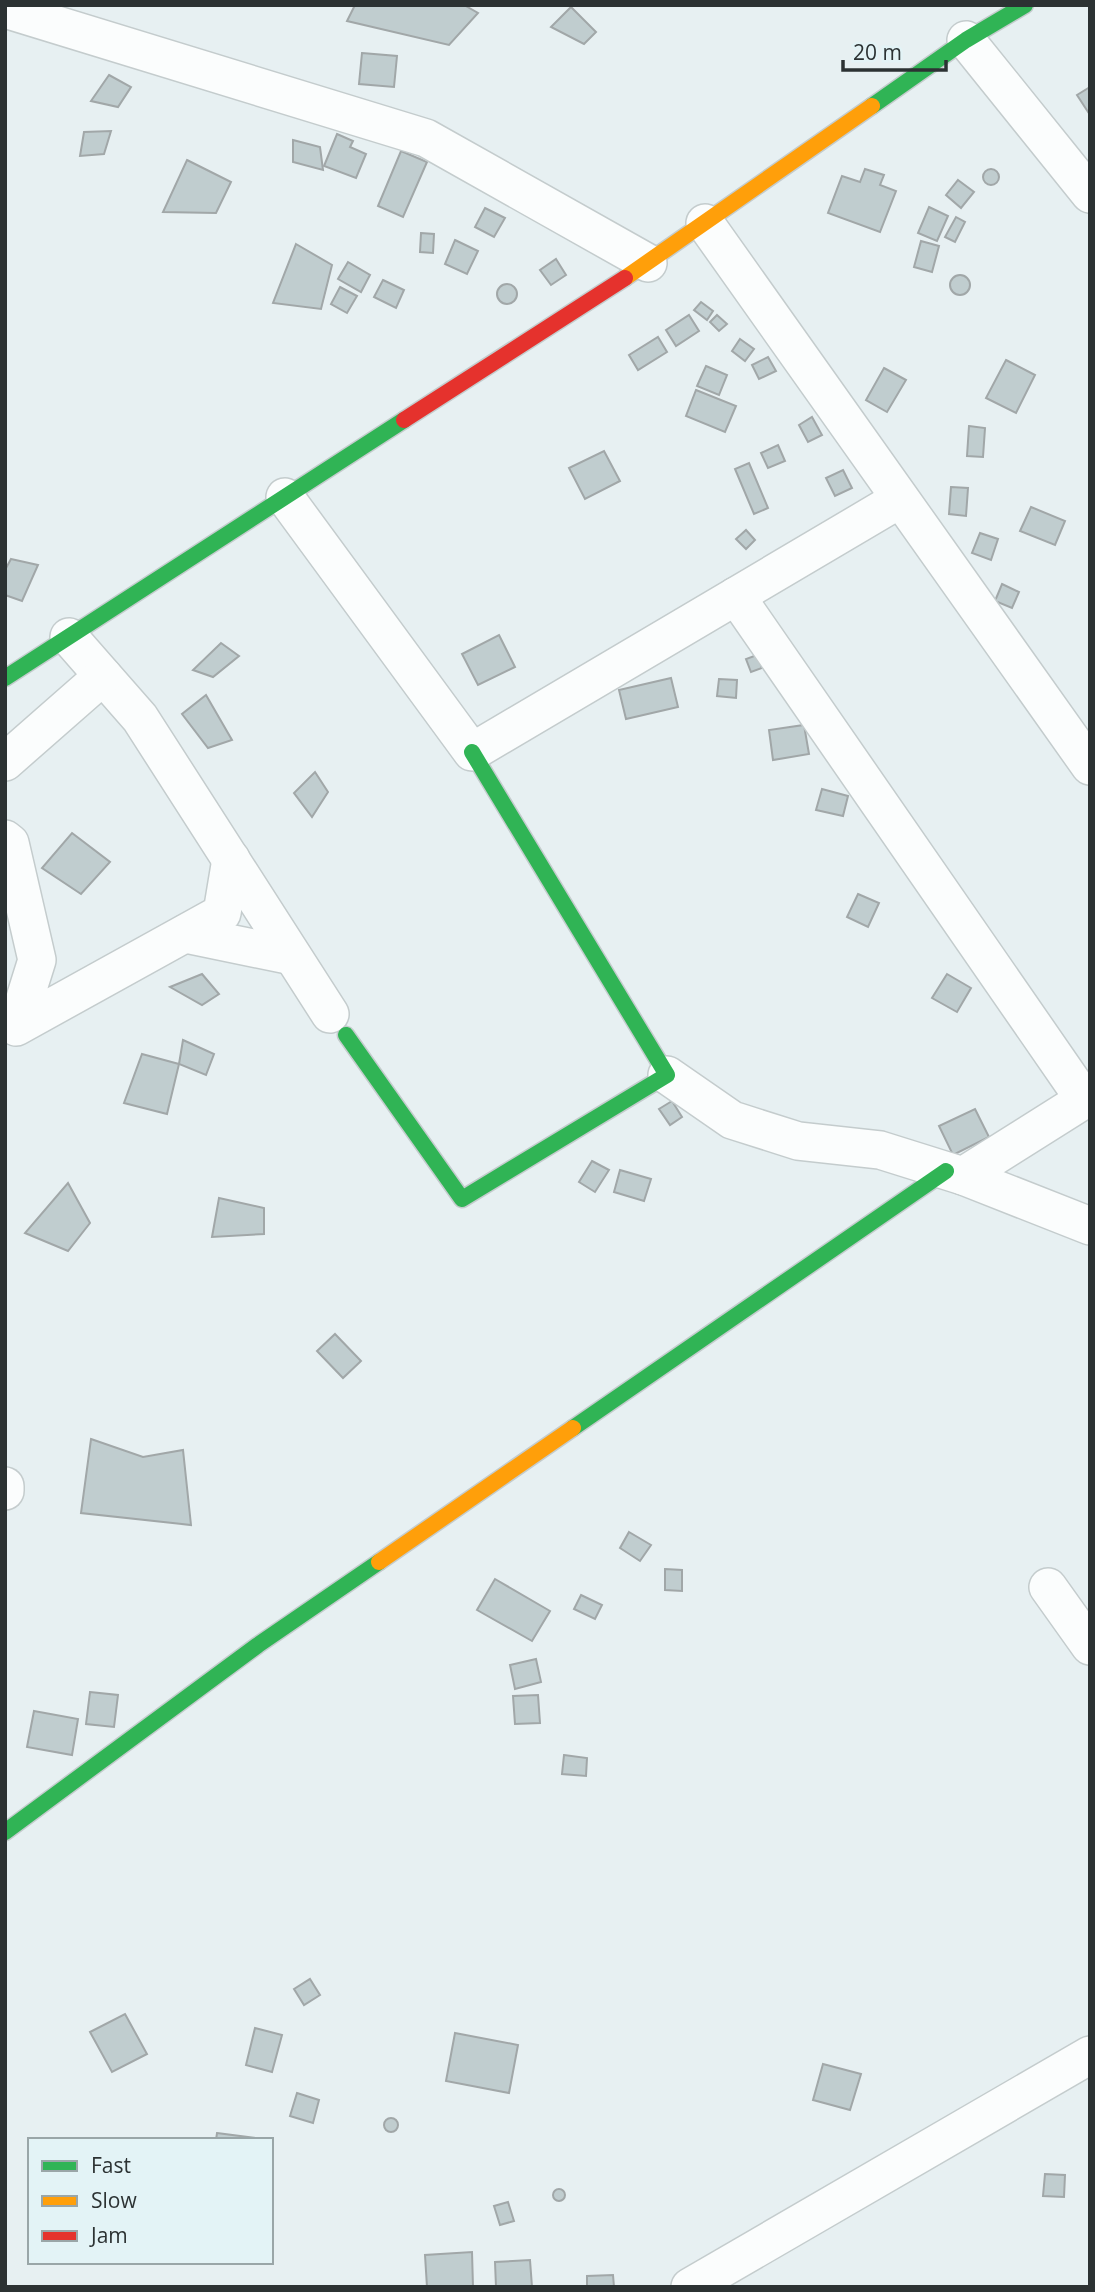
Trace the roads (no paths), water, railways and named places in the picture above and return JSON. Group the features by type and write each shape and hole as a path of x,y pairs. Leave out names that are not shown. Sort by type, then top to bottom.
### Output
{"street":[{"path":"5,678 648,263 966,40 1025,5"},
{"path":"5,9 426,138 648,263"},
{"path":"966,40 1090,194"},
{"path":"705,223 1090,766"},
{"path":"285,497 472,752 667,1075 732,1119 798,1141 880,1150 954,1174 1090,1226"},
{"path":"472,752 901,499"},
{"path":"5,1832 258,1645 954,1174 1087,1098 736,596"},
{"path":"69,637 140,718 338,1025 462,1199 667,1075"},
{"path":"5,762 103,676"},
{"path":"5,839 10,843 37,960 11,1031"},
{"path":"11,1031 222,913 230,859"},
{"path":"184,934 292,956"},
{"path":"1048,1587 1090,1646"},
{"path":"690,2287 1090,2055"}]}
